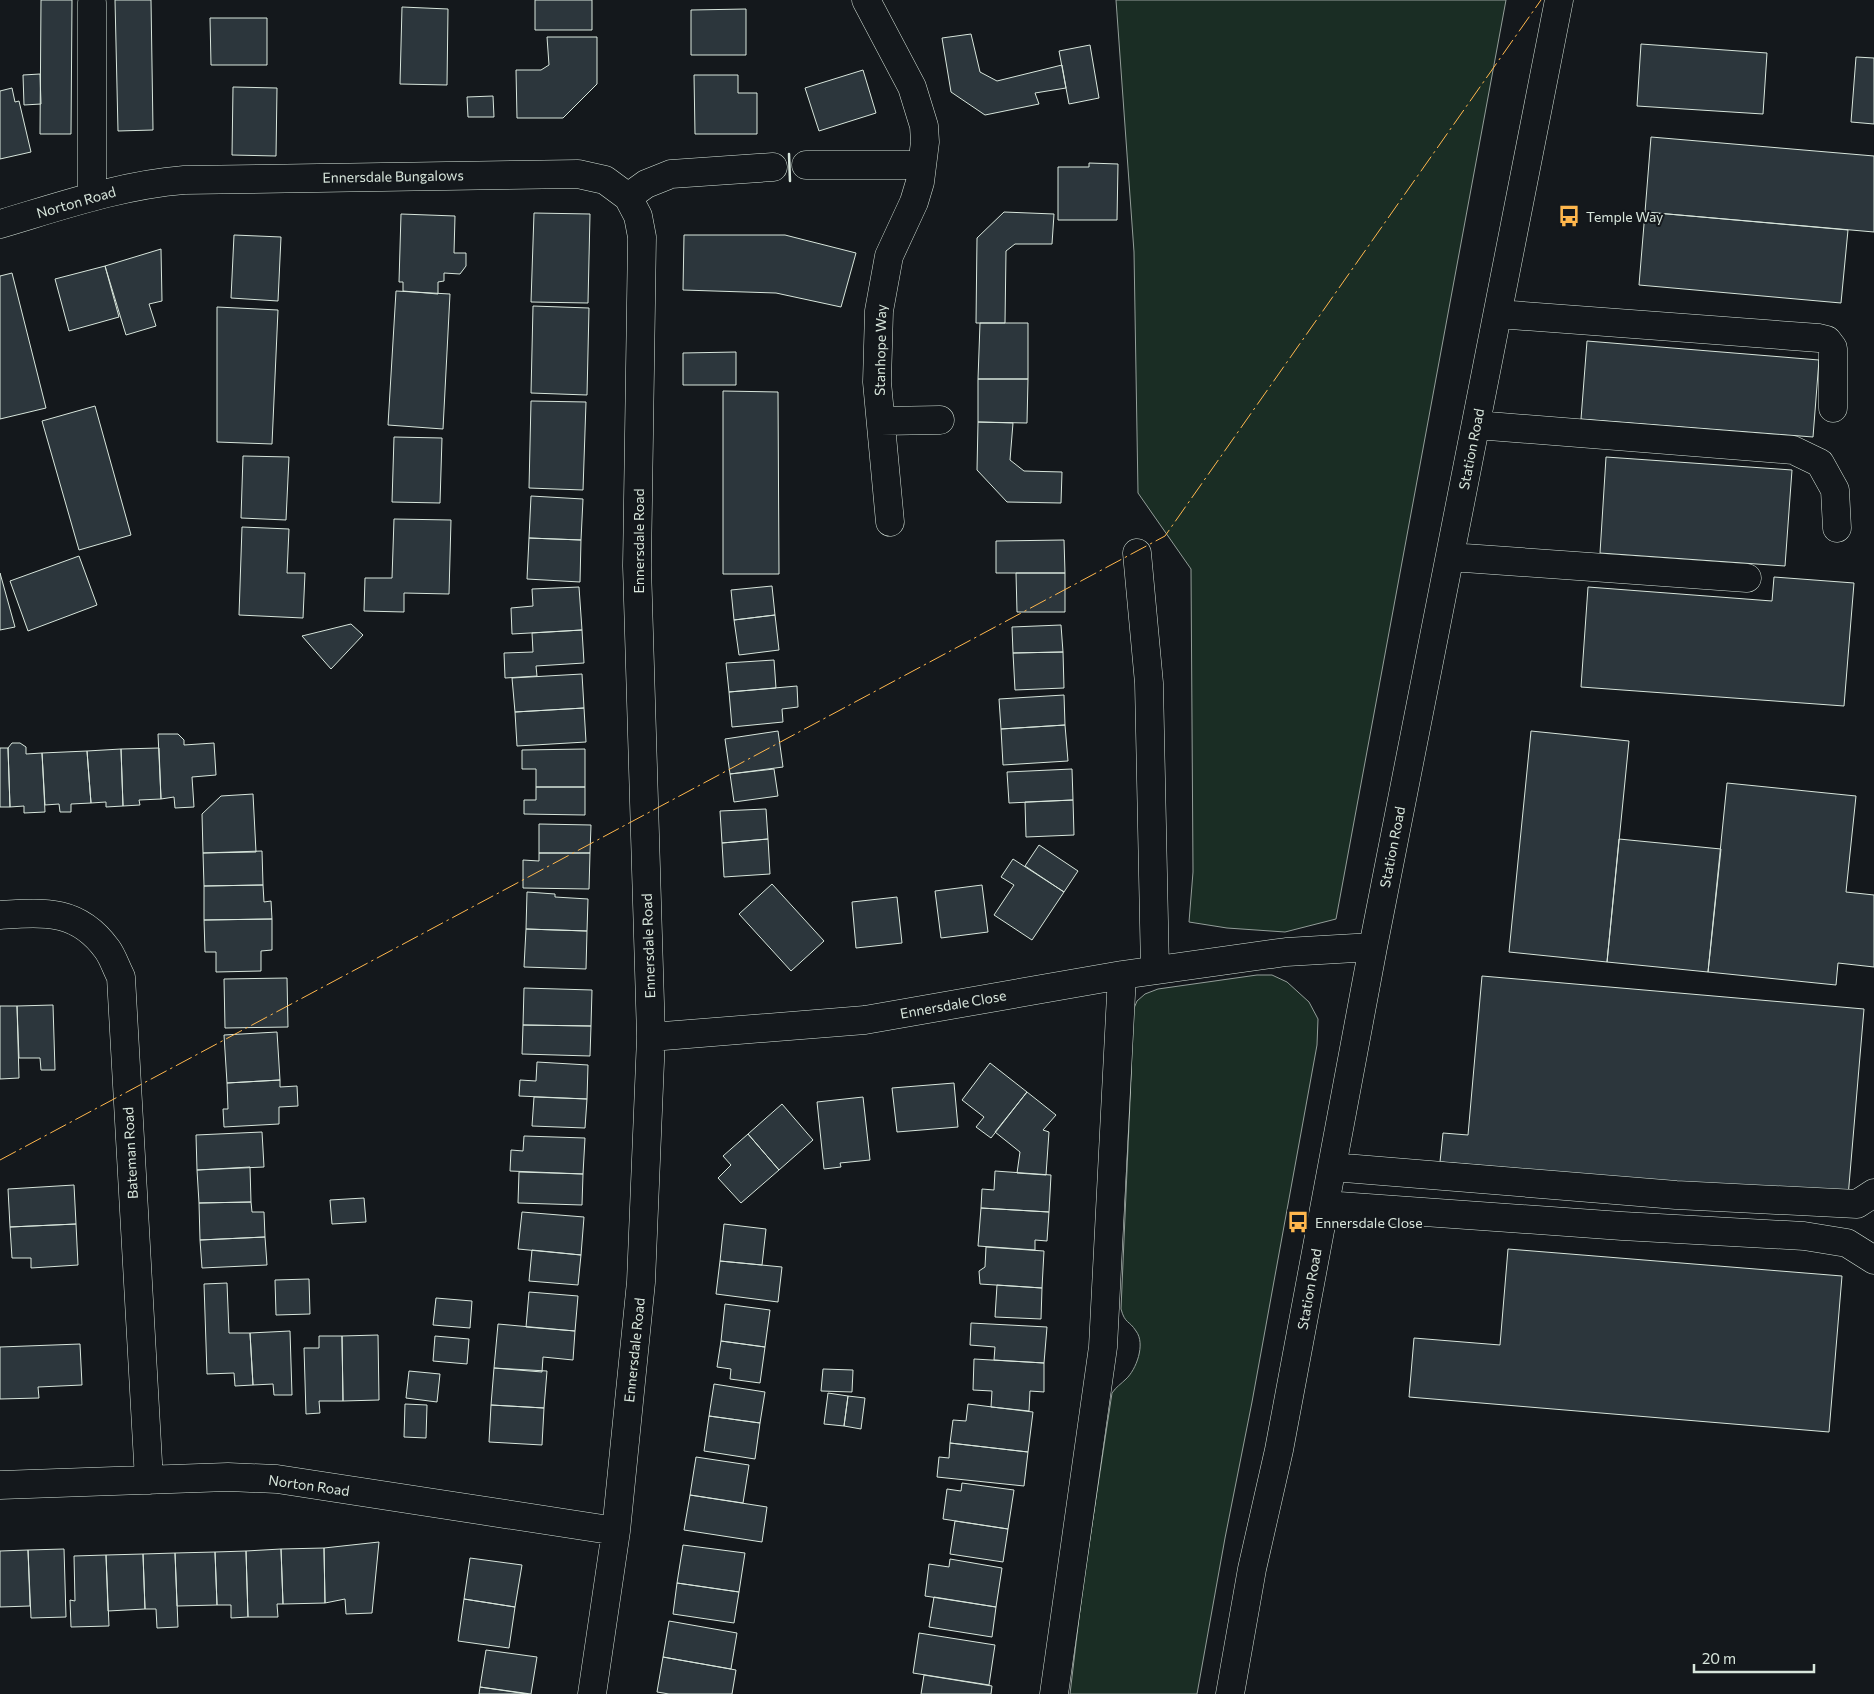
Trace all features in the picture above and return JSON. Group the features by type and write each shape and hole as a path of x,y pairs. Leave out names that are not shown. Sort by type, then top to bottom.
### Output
{"street":[{"name":"Stanhope Way","path":"866,0 912,87 924,126 925,142 920,182 914,202 889,256 879,311 878,382 890,522"},
{"name":"Station Road","path":"1230,1694 1252,1569 1279,1450 1373,947 1559,0"},
{"path":"92,3 92,197"},
{"path":"806,165 922,165"},
{"path":"628,197 646,184 671,174 773,167"},
{"name":"Ennersdale Bungalows","path":"152,182 578,174 606,180 628,197"},
{"name":"Norton Road","path":"0,224 92,197 152,182"},
{"name":"Ennersdale Road","path":"592,1694 616,1531 642,1282 651,1037 637,566 642,237 638,216 628,197"},
{"path":"1498,314 1827,340 1833,348 1832,408"},
{"path":"881,421 940,420"},
{"path":"1476,425 1793,450 1820,463 1828,477 1835,490 1837,528"},
{"path":"1137,553 1149,683 1155,970"},
{"path":"1450,557 1747,578"},
{"name":"Bateman Road","path":"0,915 38,912 65,916 90,929 108,950 121,977 149,1480"},
{"name":"Ennersdale Close","path":"651,1037 865,1020 1155,970 1286,952 1373,947"},
{"path":"1054,1694 1103,1347 1122,975"},
{"path":"1332,1167 1676,1196 1857,1204 1874,1193"},
{"path":"1325,1205 1622,1226 1804,1236 1846,1243 1874,1260"},
{"name":"Norton Road","path":"0,1485 228,1477 277,1479 616,1531"}],"green space":[{"path":"1116,0 1506,0 1336,919 1285,932 1227,928 1189,922 1193,872 1191,569 1138,493 1134,252"},
{"path":"1257,975 1272,975 1287,982 1309,1002 1318,1019 1317,1045 1197,1694 1070,1694 1083,1584 1112,1393 1130,1375 1140,1350 1139,1336 1124,1317 1121,1309 1132,1013 1137,1001 1145,994 1158,989"}],"building":[{"path":"41,0 72,0 71,134 40,134"},
{"path":"115,0 151,0 153,130 118,131"},
{"path":"535,0 592,0 592,30 535,30"},
{"path":"402,7 448,9 447,85 400,84"},
{"path":"746,9 746,55 691,55 691,10"},
{"path":"210,18 267,18 267,65 211,65"},
{"path":"971,34 980,72 997,81 1062,65 1066,88 1035,93 1039,104 985,115 951,92 942,38"},
{"path":"547,37 597,37 597,84 563,118 517,118 516,70 541,70 549,65"},
{"path":"1641,44 1767,53 1763,114 1637,106"},
{"path":"1090,45 1099,98 1069,104 1059,51"},
{"path":"1856,57 1874,58 1874,124 1851,122"},
{"path":"863,70 876,113 819,131 805,88"},
{"path":"40,74 41,104 24,105 23,75"},
{"path":"694,75 738,75 738,93 757,93 757,134 695,134"},
{"path":"233,87 277,88 276,156 232,155"},
{"path":"12,88 15,102 19,101 31,152 0,159 0,91"},
{"path":"493,96 494,117 468,117 467,97"},
{"path":"1651,137 1874,156 1874,232 1645,212"},
{"path":"1089,163 1118,164 1117,220 1058,220 1058,167 1089,167"},
{"path":"1004,212 1054,214 1052,244 1015,244 1006,251 1005,323 976,323 977,238"},
{"path":"1645,212 1848,230 1841,303 1639,285"},
{"path":"534,213 590,214 588,303 531,302"},
{"path":"401,214 455,216 454,253 466,253 466,266 460,274 444,273 444,281 438,282 438,294 403,291 403,282 399,282"},
{"path":"234,235 281,237 278,301 231,298"},
{"path":"684,235 785,235 856,253 841,307 776,293 683,290"},
{"path":"161,249 162,301 149,304 156,326 126,335 105,266"},
{"path":"105,266 119,317 69,331 55,279"},
{"path":"12,273 46,408 0,419 0,276"},
{"path":"396,291 450,294 443,429 388,425"},
{"path":"533,306 589,308 587,395 531,393"},
{"path":"217,307 278,310 272,444 217,442"},
{"path":"980,323 1028,323 1028,379 978,379"},
{"path":"1587,341 1819,360 1813,437 1581,419"},
{"path":"736,352 736,385 683,385 683,353"},
{"path":"978,379 1028,379 1027,423 978,422"},
{"path":"723,391 778,392 779,574 723,574"},
{"path":"531,401 586,402 583,490 529,488"},
{"path":"95,406 131,535 79,550 42,421"},
{"path":"978,422 1013,423 1010,460 1024,471 1062,472 1061,503 1007,502 977,470"},
{"path":"394,437 442,438 440,503 392,502"},
{"path":"243,456 289,457 286,520 241,518"},
{"path":"1606,457 1792,470 1785,566 1600,553"},
{"path":"531,496 583,499 581,540 529,538"},
{"path":"394,519 451,520 449,594 404,593 404,612 364,611 365,578 392,578"},
{"path":"242,527 289,529 287,573 305,573 303,618 239,615"},
{"path":"529,538 581,540 580,582 527,579"},
{"path":"1064,540 1065,573 996,573 996,541"},
{"path":"79,556 97,605 28,631 10,581"},
{"path":"0,573 15,627 0,630"},
{"path":"1016,573 1065,573 1065,612 1017,612"},
{"path":"1774,577 1854,583 1844,706 1581,687 1588,587 1772,601"},
{"path":"772,586 775,615 734,620 731,590"},
{"path":"579,587 582,630 512,634 511,608 533,606 532,589"},
{"path":"775,615 779,650 739,655 734,620"},
{"path":"351,624 363,635 331,669 302,636"},
{"path":"1061,625 1063,652 1013,653 1012,627"},
{"path":"582,630 584,663 536,666 537,676 505,678 504,653 533,652 532,633"},
{"path":"1063,652 1064,688 1015,690 1013,653"},
{"path":"774,660 776,688 729,692 726,663"},
{"path":"582,674 584,708 515,712 512,678"},
{"path":"797,686 798,707 782,709 783,722 732,727 729,692"},
{"path":"1064,695 1065,725 1001,729 999,699"},
{"path":"584,708 586,742 517,746 515,712"},
{"path":"1065,725 1068,761 1003,765 1001,729"},
{"path":"778,731 783,767 730,774 725,739"},
{"path":"1531,731 1629,741 1607,962 1509,952"},
{"path":"158,734 178,734 184,740 184,745 214,743 216,775 192,777 194,807 175,808 174,797 161,799"},
{"path":"12,743 20,743 26,747 26,754 42,753 45,812 24,813 24,806 10,807 8,748"},
{"path":"0,748 8,748 10,807 0,807"},
{"path":"159,748 161,799 139,800 140,805 123,806 121,749"},
{"path":"121,749 123,806 106,807 106,802 91,803 87,751"},
{"path":"585,749 585,787 536,787 536,769 522,769 522,750"},
{"path":"87,751 91,803 71,804 71,812 60,812 59,804 45,805 42,753"},
{"path":"774,769 778,796 734,802 730,774"},
{"path":"1072,769 1073,800 1009,803 1007,772"},
{"path":"1727,783 1856,796 1846,892 1874,895 1874,967 1838,963 1836,985 1708,972"},
{"path":"536,787 585,787 585,815 524,814 524,800 536,800"},
{"path":"253,794 256,852 203,853 202,814 221,796"},
{"path":"1073,800 1074,835 1026,837 1025,802"},
{"path":"766,809 768,839 722,843 720,811"},
{"path":"539,824 591,825 590,853 539,853"},
{"path":"768,839 770,874 724,877 722,843"},
{"path":"1619,839 1721,849 1708,972 1607,962"},
{"path":"1039,845 1078,871 1064,892 1025,866"},
{"path":"262,851 263,885 204,886 203,853"},
{"path":"539,853 590,853 589,889 523,888 523,860 539,861"},
{"path":"1013,859 1064,892 1032,940 994,915 1014,885 1001,877"},
{"path":"772,884 824,941 791,971 739,914"},
{"path":"263,885 264,902 271,901 272,919 204,920 204,886"},
{"path":"982,885 988,932 941,938 935,891"},
{"path":"527,892 555,894 555,897 588,899 587,931 526,929"},
{"path":"897,897 902,943 856,948 852,902"},
{"path":"272,919 272,950 261,951 261,971 216,972 216,952 205,952 204,920"},
{"path":"526,929 587,931 586,969 524,967"},
{"path":"1482,976 1864,1009 1848,1197 1440,1162 1443,1133 1468,1135"},
{"path":"287,978 288,1027 225,1028 224,979"},
{"path":"524,988 592,990 591,1026 523,1025"},
{"path":"53,1005 55,1070 41,1070 40,1058 19,1058 17,1006"},
{"path":"0,1006 17,1006 19,1078 0,1079"},
{"path":"523,1025 591,1026 590,1056 522,1054"},
{"path":"277,1032 280,1080 227,1083 224,1035"},
{"path":"537,1062 588,1065 587,1099 519,1096 520,1080 536,1081"},
{"path":"990,1063 1027,1092 991,1138 976,1127 984,1117 962,1100"},
{"path":"280,1080 280,1087 297,1086 298,1106 279,1107 279,1124 224,1127 223,1109 228,1109 227,1083"},
{"path":"954,1083 958,1127 897,1132 892,1088"},
{"path":"1027,1092 1056,1115 1043,1130 1049,1132 1046,1175 1017,1173 1020,1152 995,1132"},
{"path":"534,1097 587,1099 585,1128 532,1126"},
{"path":"863,1097 870,1160 840,1163 841,1167 824,1169 817,1102"},
{"path":"782,1104 813,1140 779,1170 748,1134"},
{"path":"262,1132 264,1167 197,1170 196,1135"},
{"path":"748,1134 779,1170 741,1203 718,1178 731,1165 723,1156"},
{"path":"524,1136 585,1138 583,1174 510,1171 511,1150 523,1151"},
{"path":"250,1167 251,1202 199,1203 197,1170"},
{"path":"995,1171 1051,1175 1049,1212 981,1208 982,1189 994,1190"},
{"path":"519,1172 583,1174 582,1205 518,1203"},
{"path":"74,1185 76,1224 10,1227 8,1189"},
{"path":"364,1198 366,1222 332,1224 330,1200"},
{"path":"251,1202 252,1212 264,1212 265,1237 200,1240 199,1203"},
{"path":"981,1208 1049,1212 1047,1241 1035,1240 1035,1250 978,1246"},
{"path":"522,1212 584,1217 581,1255 518,1249"},
{"path":"76,1224 78,1265 31,1268 31,1258 12,1258 10,1227"},
{"path":"724,1224 766,1229 762,1265 720,1261"},
{"path":"265,1237 267,1265 202,1268 200,1240"},
{"path":"986,1247 1044,1251 1042,1288 980,1284 979,1271 985,1267"},
{"path":"1508,1249 1842,1276 1829,1432 1409,1397 1414,1338 1500,1345"},
{"path":"532,1250 581,1255 578,1285 529,1281"},
{"path":"720,1261 782,1267 778,1302 716,1294"},
{"path":"309,1279 310,1314 276,1315 275,1280"},
{"path":"227,1283 229,1333 250,1333 253,1385 235,1386 234,1373 207,1374 204,1284"},
{"path":"997,1285 1042,1288 1041,1319 995,1317"},
{"path":"529,1292 578,1296 575,1331 526,1327"},
{"path":"436,1298 472,1301 470,1328 433,1325"},
{"path":"725,1304 770,1310 765,1347 721,1341"},
{"path":"971,1323 1047,1327 1044,1363 994,1360 995,1347 970,1345"},
{"path":"498,1324 575,1331 573,1360 543,1357 542,1372 494,1368"},
{"path":"290,1331 292,1395 274,1395 273,1384 253,1385 250,1333"},
{"path":"378,1335 379,1400 343,1401 342,1336"},
{"path":"319,1336 342,1336 343,1401 319,1401 320,1413 306,1414 304,1348 319,1348"},
{"path":"435,1336 469,1339 467,1364 433,1361"},
{"path":"721,1341 765,1347 760,1383 730,1379 731,1369 717,1367"},
{"path":"80,1344 82,1385 38,1387 39,1398 0,1399 0,1347"},
{"path":"974,1359 1044,1363 1044,1392 1030,1391 1029,1411 991,1407 992,1391 973,1390"},
{"path":"494,1368 547,1371 544,1408 491,1405"},
{"path":"823,1369 853,1370 852,1392 821,1391"},
{"path":"409,1371 440,1374 437,1402 406,1398"},
{"path":"714,1384 765,1392 760,1423 709,1416"},
{"path":"828,1393 848,1396 844,1426 824,1424"},
{"path":"848,1396 865,1398 861,1429 844,1426"},
{"path":"405,1404 427,1405 426,1438 404,1437"},
{"path":"968,1404 1033,1412 1028,1452 950,1443 953,1420 966,1421"},
{"path":"491,1405 544,1408 542,1445 489,1442"},
{"path":"709,1416 760,1423 755,1459 704,1451"},
{"path":"950,1443 1028,1452 1024,1486 937,1477 939,1457 949,1458"},
{"path":"696,1457 749,1465 743,1503 690,1495"},
{"path":"962,1483 1014,1490 1008,1529 943,1519 947,1489 961,1491"},
{"path":"690,1495 767,1507 762,1542 684,1530"},
{"path":"955,1521 1008,1529 1003,1562 950,1554"},
{"path":"379,1542 372,1613 346,1614 345,1599 325,1603 324,1548"},
{"path":"683,1545 745,1553 739,1592 677,1583"},
{"path":"324,1548 325,1603 283,1604 281,1549"},
{"path":"64,1549 66,1617 31,1618 28,1550"},
{"path":"281,1549 283,1604 277,1604 278,1617 248,1617 246,1551"},
{"path":"28,1550 30,1606 0,1607 0,1551"},
{"path":"246,1551 248,1617 231,1618 231,1605 217,1605 215,1552"},
{"path":"215,1552 217,1605 177,1606 175,1553"},
{"path":"175,1553 178,1627 157,1628 156,1609 145,1609 143,1554"},
{"path":"143,1554 145,1609 108,1611 106,1555"},
{"path":"106,1555 109,1626 71,1627 70,1600 75,1601 74,1556"},
{"path":"470,1558 522,1565 515,1607 464,1599"},
{"path":"950,1559 1002,1568 996,1607 925,1596 929,1564 949,1567"},
{"path":"677,1583 739,1592 734,1623 673,1614"},
{"path":"934,1597 996,1607 992,1637 929,1627"},
{"path":"464,1599 515,1607 509,1648 458,1641"},
{"path":"669,1621 737,1633 731,1669 663,1657"},
{"path":"919,1633 995,1645 989,1685 913,1673"},
{"path":"486,1650 537,1657 531,1694 480,1687"},
{"path":"663,1657 736,1670 732,1694 669,1694 657,1692"},
{"path":"924,1675 992,1686 991,1694 921,1694"},
{"path":"480,1687 527,1694 479,1694"}],"wall":[{"path":"789,154 790,181"}],"power":[{"path":"0,1160 1165,536 1541,0"}],"place":[{"name":"Temple Way","path":"1569,216"},
{"name":"Ennersdale Close","path":"1298,1222"}]}
